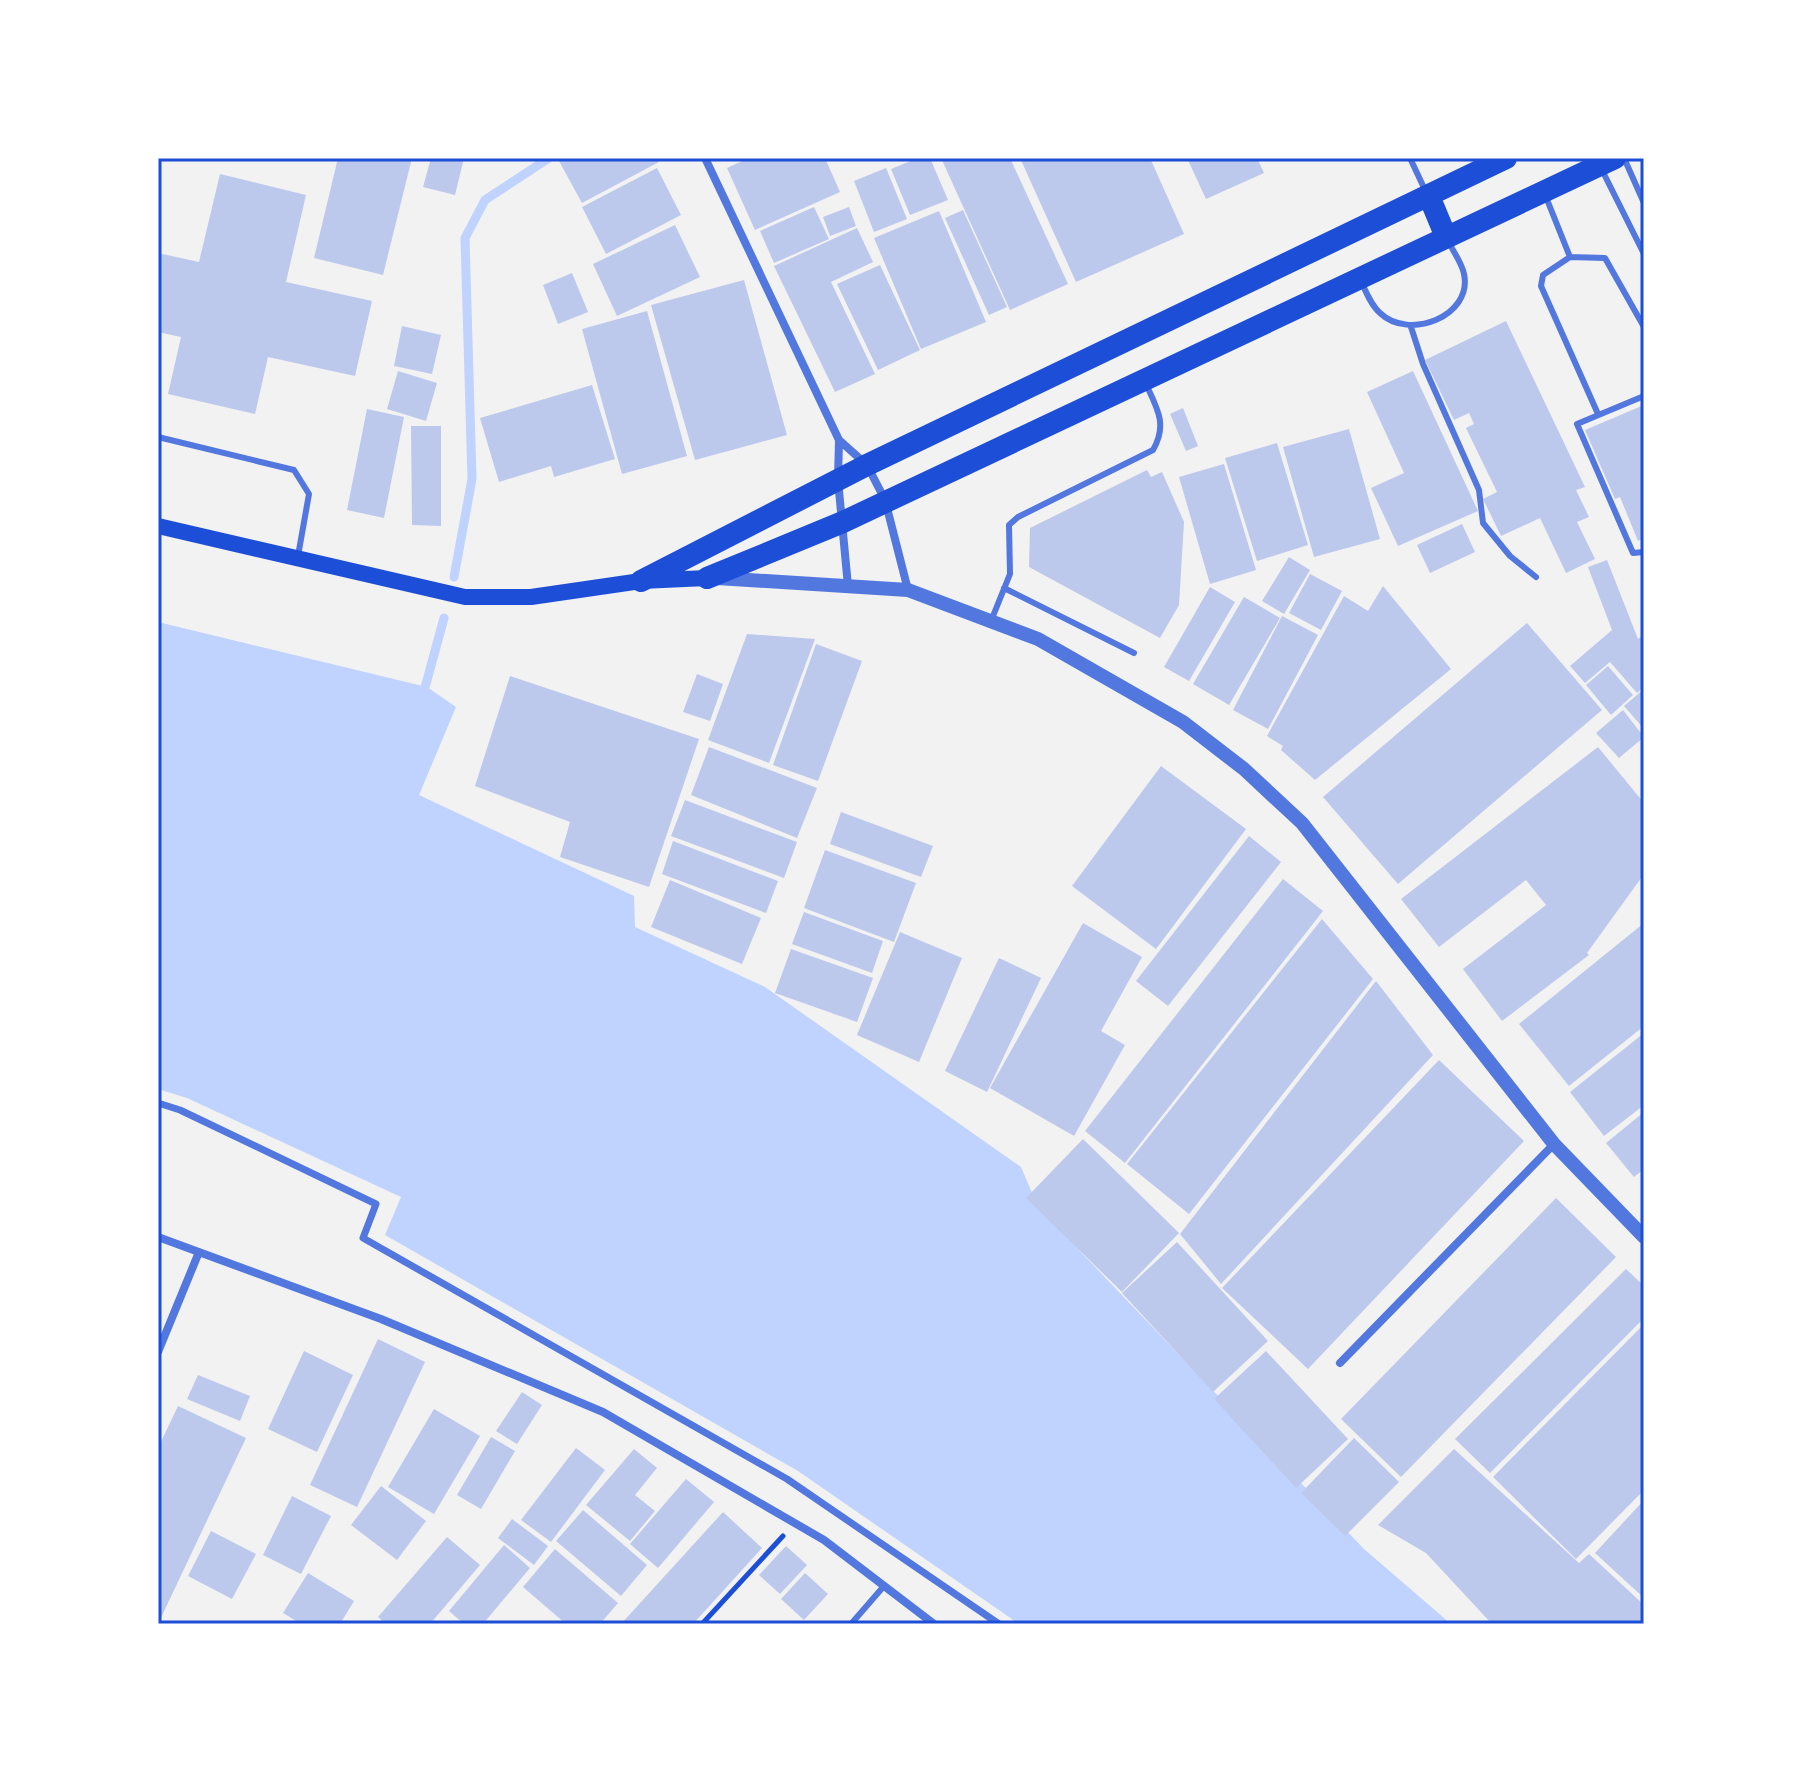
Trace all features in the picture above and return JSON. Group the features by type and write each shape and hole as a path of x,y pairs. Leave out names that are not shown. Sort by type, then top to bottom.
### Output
{"highway":[{"path":"641,581 867,465 1506,158"},
{"path":"707,578 843,522 1607,161"},
{"path":"1429,196 1446,237"}],"main road":[{"path":"158,526 298,556 406,586 465,597 531,597 641,581 707,578"}],"street":[{"path":"705,158 839,440 867,465 885,500 908,590"},
{"path":"839,440 838,480 848,586"},
{"path":"707,578 908,590 1038,639 1183,722 1255,779 1302,823 1554,1144 1644,1237"},
{"path":"158,1103 180,1110 376,1204 363,1238 787,1479 999,1624"},
{"path":"1340,1363 1554,1144"},
{"path":"158,1237 381,1319 603,1412 795,1523 934,1624"},
{"path":"158,1352 199,1252"}],"lane":[{"path":"1410,158 1429,196"},
{"path":"1624,158 1644,203"},
{"path":"1607,161 1644,254"},
{"path":"1544,191 1570,257"},
{"path":"1360,278 1381,314 1411,327 1436,321 1461,295 1464,273 1446,237"},
{"path":"1598,414 1541,286 1543,275 1570,257 1605,258 1644,327"},
{"path":"1411,327 1423,364 1479,490 1483,523 1510,556 1536,577"},
{"path":"991,621 1010,574 1009,525 1018,517 1153,450 1163,434 1162,419 1144,379"},
{"path":"1644,396 1577,424 1633,553 1644,552"},
{"path":"158,437 294,470 309,494 298,556"},
{"path":"1004,588 1134,653"},
{"path":"851,1624 884,1586"}],"path":[{"path":"702,1624 795,1523"}],"water":[{"path":"158,622 427,687 456,707 419,795 634,896 635,927 765,987 1021,1167 1038,1207 1364,1549 1451,1624 1019,1624 798,1471 385,1235 401,1197 187,1098 158,1089"}],"building":[{"path":"338,158 412,158 383,275 314,258"},
{"path":"431,158 464,158 455,195 423,187"},
{"path":"564,158 657,158 659,162 582,203 559,161"},
{"path":"749,158 825,158 840,192 755,230 727,168"},
{"path":"918,158 930,158 948,200 910,215 891,169"},
{"path":"941,158 1010,158 1068,284 1010,310"},
{"path":"1020,158 1150,158 1184,234 1076,282"},
{"path":"1187,158 1257,158 1264,173 1206,199"},
{"path":"657,168 681,215 606,254 582,207"},
{"path":"886,168 907,219 874,232 854,181"},
{"path":"220,174 306,195 286,282 372,301 355,376 268,357 255,414 168,394 181,337 158,332 158,253 199,262"},
{"path":"814,207 829,239 774,263 760,231"},
{"path":"849,207 856,226 830,236 823,217"},
{"path":"963,210 1007,307 989,315 945,218"},
{"path":"939,211 986,322 921,349 874,238"},
{"path":"675,225 700,277 617,316 593,264"},
{"path":"857,228 873,262 831,282 875,374 835,392 774,266"},
{"path":"880,265 920,350 878,370 837,284"},
{"path":"572,273 588,312 558,324 543,285"},
{"path":"744,280 787,435 695,460 651,305"},
{"path":"647,311 687,456 622,474 582,329"},
{"path":"1506,321 1585,487 1576,490 1589,517 1577,522 1595,559 1566,573 1540,518 1501,536 1483,499 1497,492 1466,428 1474,424 1469,413 1454,420 1425,360"},
{"path":"402,326 441,335 432,374 394,366"},
{"path":"398,371 437,383 426,421 387,409"},
{"path":"1413,371 1478,511 1398,546 1371,488 1404,473 1367,392"},
{"path":"592,385 615,459 554,477 551,466 499,482 480,418"},
{"path":"1644,405 1644,538 1638,541 1620,497 1615,499 1585,430"},
{"path":"1183,408 1198,446 1186,451 1170,414"},
{"path":"367,409 404,417 384,518 347,510"},
{"path":"411,426 441,426 441,526 412,525"},
{"path":"1349,429 1380,539 1314,557 1283,447"},
{"path":"1277,443 1308,545 1257,561 1225,458"},
{"path":"1224,464 1256,570 1210,584 1179,477"},
{"path":"1147,470 1151,477 1162,472 1184,522 1179,605 1160,638 1029,567 1030,528"},
{"path":"1462,524 1475,552 1430,573 1417,545"},
{"path":"1289,557 1310,570 1284,614 1262,601"},
{"path":"1607,560 1638,639 1644,634 1644,687 1637,693 1610,662 1585,683 1570,666 1612,630 1588,567"},
{"path":"1310,574 1342,591 1321,630 1289,613"},
{"path":"1383,586 1451,669 1315,780 1281,750 1283,746 1267,736 1344,596 1368,611"},
{"path":"1210,587 1235,602 1189,681 1164,667"},
{"path":"1244,597 1280,618 1229,705 1193,684"},
{"path":"1282,616 1318,635 1268,729 1233,710"},
{"path":"1527,623 1602,710 1398,884 1323,797"},
{"path":"747,634 815,639 769,763 708,740"},
{"path":"816,644 862,661 818,781 773,765"},
{"path":"1608,666 1633,695 1611,715 1586,685"},
{"path":"697,674 723,684 710,721 683,712"},
{"path":"510,676 699,739 649,887 560,857 570,822 475,786"},
{"path":"1644,689 1644,729 1624,706"},
{"path":"1623,710 1644,737 1619,758 1596,733"},
{"path":"709,747 817,788 797,838 691,795"},
{"path":"1598,747 1644,803 1644,874 1587,953 1589,955 1502,1021 1463,969 1546,905 1526,880 1439,947 1401,899"},
{"path":"1161,766 1246,829 1156,949 1072,886"},
{"path":"685,800 797,842 784,878 671,836"},
{"path":"841,812 933,846 921,877 830,844"},
{"path":"1249,836 1281,862 1168,1006 1136,981"},
{"path":"673,841 778,881 766,913 662,874"},
{"path":"825,850 916,883 894,942 804,908"},
{"path":"1283,879 1323,911 1125,1163 1085,1131"},
{"path":"670,880 761,918 742,964 651,927"},
{"path":"804,912 883,941 872,973 792,944"},
{"path":"1322,919 1373,979 1189,1214 1127,1164"},
{"path":"1083,923 1142,957 1101,1031 1125,1045 1074,1136 990,1088"},
{"path":"1644,923 1644,1026 1569,1086 1519,1024"},
{"path":"900,932 962,958 919,1062 857,1035"},
{"path":"791,949 873,978 857,1022 775,993"},
{"path":"999,958 1041,978 987,1092 945,1071"},
{"path":"1376,981 1433,1055 1221,1284 1180,1234"},
{"path":"1644,1033 1644,1105 1604,1136 1570,1092"},
{"path":"1439,1060 1524,1141 1308,1369 1222,1288"},
{"path":"1644,1112 1644,1169 1634,1177 1606,1143"},
{"path":"1083,1139 1179,1233 1122,1292 1026,1198"},
{"path":"1556,1198 1616,1257 1401,1477 1341,1419"},
{"path":"1177,1242 1268,1341 1213,1392 1122,1293"},
{"path":"1626,1269 1644,1286 1644,1318 1490,1473 1455,1439"},
{"path":"1644,1324 1644,1490 1576,1559 1493,1477"},
{"path":"378,1339 425,1362 357,1507 310,1485"},
{"path":"304,1351 353,1375 317,1452 268,1429"},
{"path":"1266,1351 1348,1439 1296,1488 1214,1399"},
{"path":"198,1375 250,1396 240,1421 187,1399"},
{"path":"522,1392 542,1405 517,1444 496,1431"},
{"path":"178,1406 246,1438 158,1624 158,1448"},
{"path":"434,1409 480,1436 434,1514 388,1487"},
{"path":"491,1437 515,1451 481,1509 457,1495"},
{"path":"1354,1438 1399,1482 1345,1536 1301,1493"},
{"path":"576,1448 605,1470 551,1542 521,1520"},
{"path":"634,1449 657,1468 635,1495 655,1511 630,1541 586,1505"},
{"path":"1454,1449 1579,1563 1589,1554 1644,1605 1644,1624 1492,1624 1426,1553 1378,1525"},
{"path":"686,1479 714,1502 658,1568 630,1544"},
{"path":"381,1486 426,1521 397,1560 351,1525"},
{"path":"292,1496 331,1516 301,1574 263,1555"},
{"path":"1644,1500 1644,1598 1595,1553"},
{"path":"583,1510 647,1565 621,1596 556,1541"},
{"path":"723,1512 762,1548 693,1624 621,1624"},
{"path":"512,1519 548,1546 534,1565 498,1538"},
{"path":"211,1531 256,1554 232,1599 188,1576"},
{"path":"447,1537 480,1565 430,1624 386,1624 378,1617"},
{"path":"504,1545 530,1568 483,1624 464,1624 449,1611"},
{"path":"786,1546 807,1565 780,1594 759,1575"},
{"path":"555,1549 618,1603 600,1624 566,1624 523,1587"},
{"path":"308,1573 354,1601 340,1624 301,1624 283,1613"},
{"path":"805,1573 828,1594 804,1620 781,1599"}],"waterway":[{"path":"454,577 472,479 465,238 485,200 549,158"},
{"path":"423,695 444,618"}]}
